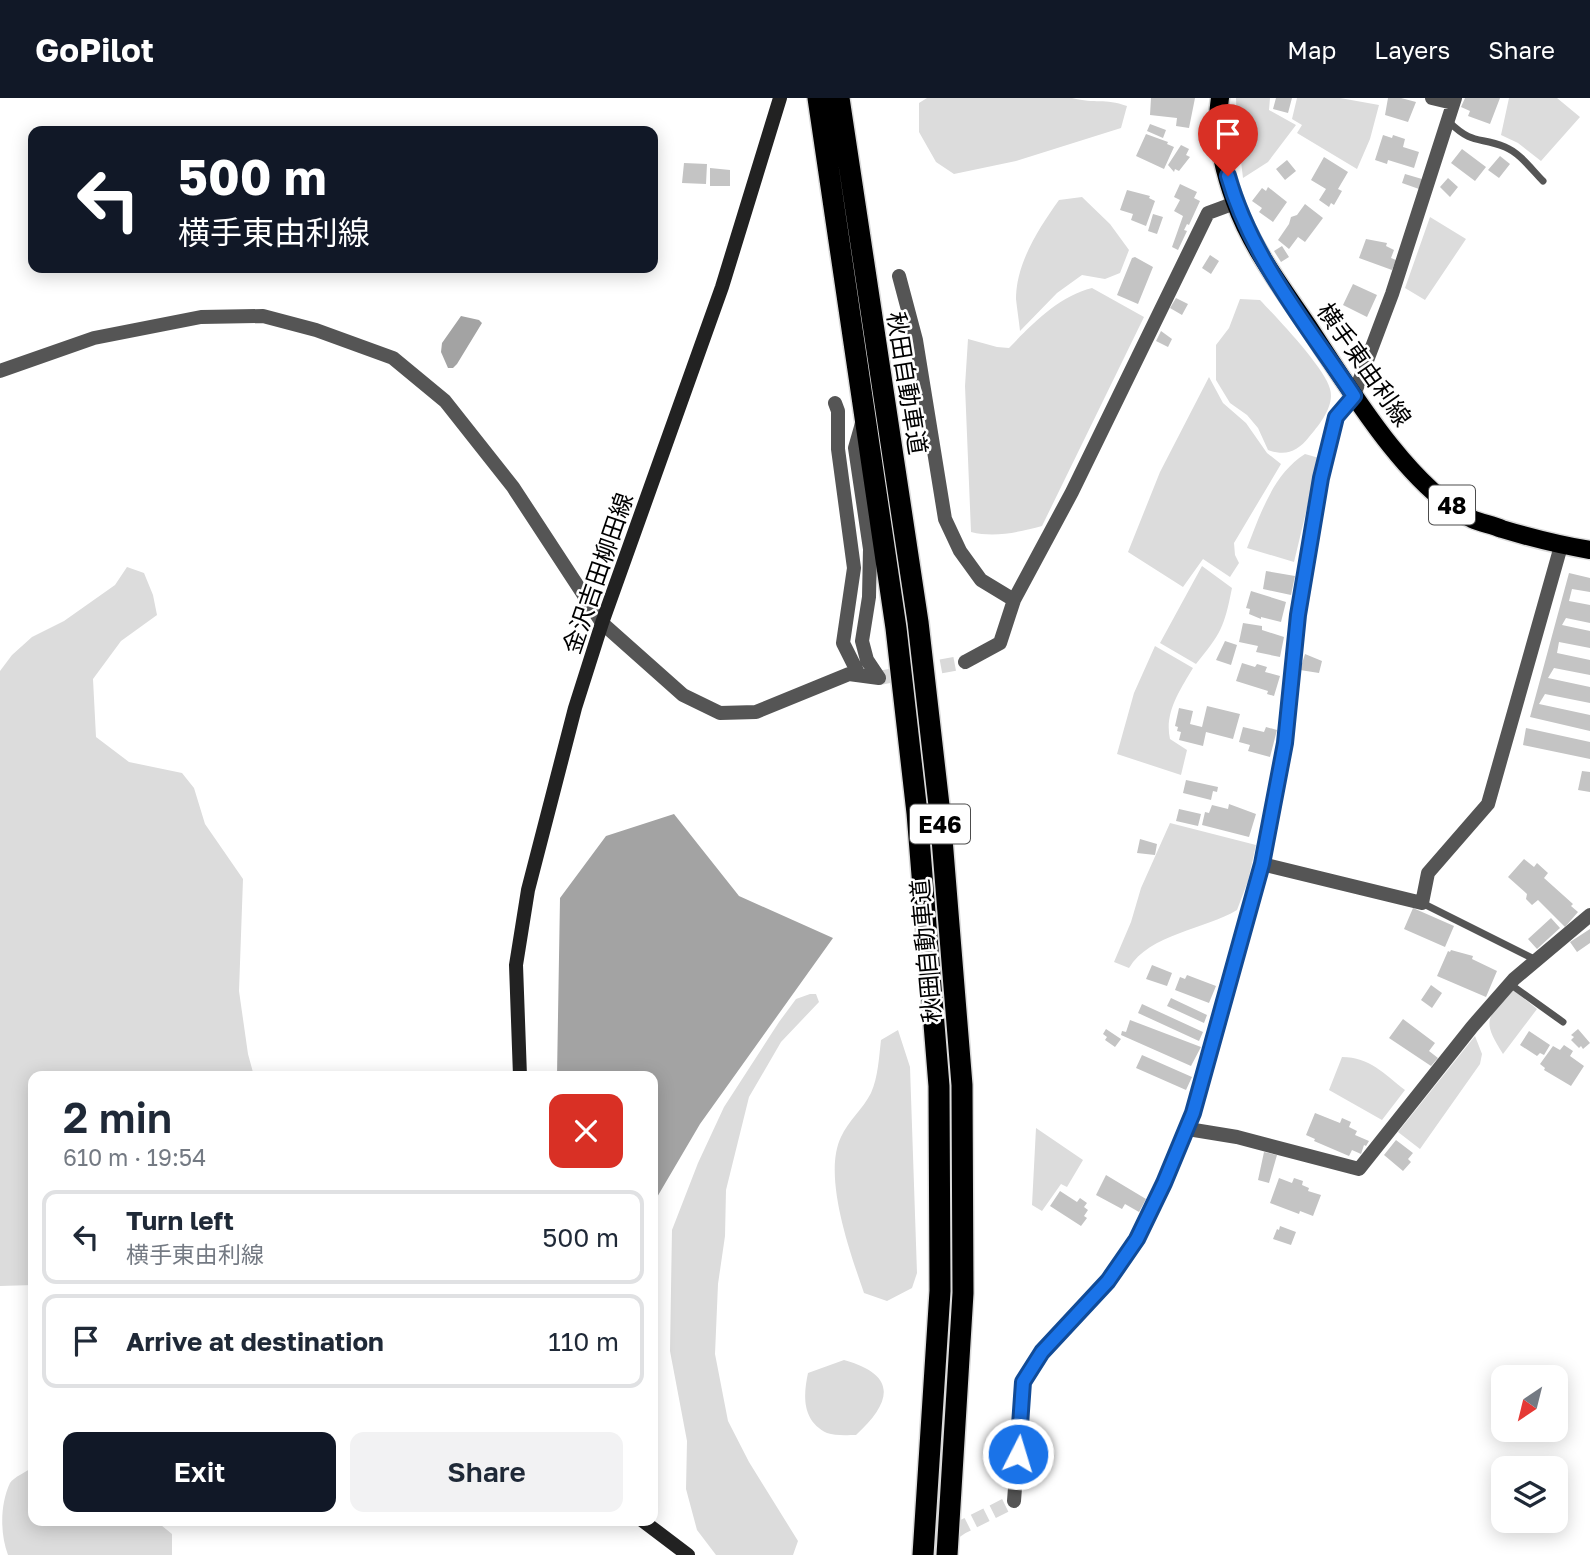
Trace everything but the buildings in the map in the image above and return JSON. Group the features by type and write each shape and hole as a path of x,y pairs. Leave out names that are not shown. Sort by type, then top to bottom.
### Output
{"highway":[{"name":"秋田自動車道","path":"818,98 896,628 915,800 939,1086 940,1291 923,1555"},
{"name":"秋田自動車道","path":"839,98 918,622 940,814 962,1084 963,1293 947,1555"}],"main road":[{"name":"金沢吉田柳田線","path":"520,1071 516,965 527,890 575,708 602,623 722,287 780,98"},
{"name":"横手東由利線","path":"1220,98 1220,149 1236,203 1259,253 1354,396 1412,471 1441,497 1472,519 1561,545 1590,550"},
{"path":"650,1526 688,1555"}],"street":[{"path":"1014,1501 1023,1382 1042,1352 1108,1281 1137,1239 1188,1129 1262,864 1285,743 1298,615 1321,478 1336,417 1354,396 1392,294 1454,101 1432,98"},
{"path":"965,662 1000,643 1014,600 1072,492 1208,213 1236,203"},
{"path":"899,276 916,340 945,519 960,551 981,580 1014,600"},
{"path":"0,371 93,338 201,317 263,316 316,330 393,358 445,401 505,476 602,623 683,695 720,713 756,712 849,674 879,678 867,660 862,641 869,597 870,550 855,448 864,415"},
{"path":"835,403 838,411 838,449 854,568 843,643 859,675"},
{"path":"1262,864 1422,903 1427,873 1488,804 1561,545"},
{"path":"1188,1129 1237,1137 1359,1169 1472,1027 1510,984 1590,915"}],"lane":[{"path":"1448,121 1465,136 1510,149 1543,181"},
{"path":"1422,903 1536,960"},
{"path":"1510,984 1563,1022"}],"shaded area":[{"path":"927,98 1072,98 1127,106 1121,128 1016,161 954,174 936,162 919,132 919,103"},
{"path":"1236,98 1270,98 1269,110 1296,125 1268,162 1243,178 1237,128"},
{"path":"1297,98 1340,98 1379,105 1370,139 1357,169 1297,133 1302,125 1292,119"},
{"path":"1509,98 1557,98 1580,117 1541,161 1518,143 1501,135"},
{"path":"1082,197 1110,224 1129,250 1120,273 1105,279 1082,275 1057,293 1020,331 1016,299 1024,259 1059,200"},
{"path":"1430,217 1466,239 1425,300 1405,288"},
{"path":"1092,288 1144,317 1042,526 998,534 971,532 965,386 968,339 1009,348 1057,304"},
{"path":"1240,299 1260,300 1310,356 1330,389 1330,402 1321,421 1305,442 1291,451 1280,453 1268,450 1258,428 1247,415 1230,403 1216,380 1216,345 1229,328"},
{"path":"461,316 482,323 457,364 448,368 441,352 442,343"},
{"path":"1209,377 1223,403 1246,423 1267,453 1281,464 1234,543 1239,563 1230,577 1203,559 1183,587 1128,552 1160,472"},
{"path":"1305,454 1319,458 1294,562 1247,548 1276,484 1284,472"},
{"path":"1202,566 1232,588 1220,629 1196,664 1160,643"},
{"path":"127,567 144,573 157,615 121,641 93,679 96,737 129,762 182,773 194,788 205,824 243,879 239,991 253,1071 28,1071 28,1285 0,1286 0,671 12,655 32,637 64,621 115,585"},
{"path":"1155,646 1193,668 1174,702 1169,720 1170,739 1187,750 1181,775 1117,754 1134,693"},
{"path":"674,814 739,896 833,938 700,1124 658,1195 658,1071 557,1071 560,898 606,836"},
{"path":"1170,823 1256,845 1248,881 1237,910 1150,947 1129,968 1114,962 1131,922 1141,888"},
{"path":"1512,989 1537,1009 1503,1054 1492,1033 1490,1020"},
{"path":"816,994 819,1002 781,1042 749,1097 726,1190 715,1354 728,1421 749,1462 798,1541 793,1555 716,1555 697,1530 686,1489 687,1441 670,1351 672,1230 698,1163 724,1107 796,999"},
{"path":"898,1030 910,1067 917,1273 912,1288 887,1301 864,1293 840,1215 835,1172 836,1153 841,1137 868,1099 873,1087 881,1040"},
{"path":"1475,1036 1482,1054 1480,1064 1420,1149 1398,1132"},
{"path":"1342,1057 1369,1063 1405,1090 1382,1120 1329,1090"},
{"path":"1036,1128 1083,1160 1067,1187 1061,1184 1042,1211 1032,1205"},
{"path":"844,1360 874,1373 884,1391 877,1411 856,1435 827,1433 813,1422 806,1407 808,1373"},
{"path":"28,1470 28,1526 162,1526 172,1534 172,1555 8,1555 2,1519 4,1500 10,1483"}],"tunnel":[{"path":"879,678 965,662"},
{"path":"921,1555 962,1527 1014,1501"}],"route":[{"path":"1018,1454 1023,1382 1042,1352 1108,1281 1137,1239 1188,1129 1262,864 1285,743 1298,615 1321,478 1336,417 1354,396 1259,253 1236,203 1228,176"}]}
